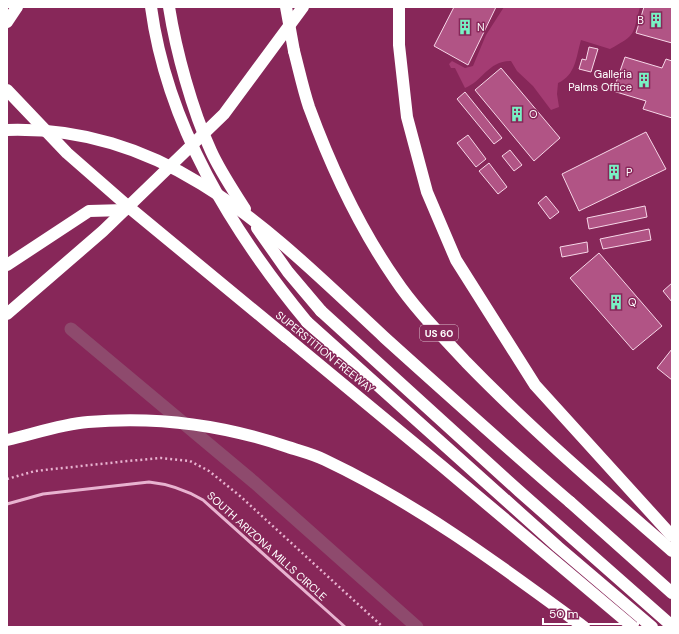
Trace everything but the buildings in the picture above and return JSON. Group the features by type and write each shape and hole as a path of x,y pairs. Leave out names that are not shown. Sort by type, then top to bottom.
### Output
{"highway":[{"path":"7,22 17,7"},
{"path":"151,7 166,74 182,121 204,173 240,234 276,285 307,322 558,547 652,627"},
{"path":"169,7 172,32 185,77 211,151 230,187 288,272 321,311 496,470 672,626"},
{"name":"US 60","path":"286,7 294,51 309,106 328,154 358,219 395,280 441,335 498,395 557,451 672,551"},
{"path":"7,314 125,210 224,114 303,7"},
{"path":"398,7 399,45 407,117 427,192 456,260 535,385 672,536"},
{"name":"SUPERSTITION FREEWAY","path":"7,90 67,153 130,209 450,472 633,627"},
{"path":"7,130 61,133 109,141 160,160 224,197 283,244 481,425 672,593"},
{"path":"7,265 90,211 125,210"},
{"path":"7,440 86,422 136,419 182,422 254,436 323,459 396,497 487,556 584,627"}],"lane":[{"name":"SOUTH ARIZONA MILLS CIRCLE","path":"7,504 43,494 149,482 163,483 179,488 203,500 345,627"}],"shaded area":[{"path":"504,7 640,7 632,33 625,40 610,49 581,40 572,70 564,80 558,83 557,94 559,107 551,110 533,86 517,71 511,61 497,64 477,81 465,88 455,68 451,68 449,64 452,61 465,68 473,66 486,35"}],"waterway":[{"path":"71,329 255,483 417,627"}],"place":[{"name":"B","path":"656,20"},
{"name":"N","path":"465,27"},
{"name":"Galleria Palms Office","path":"644,80"},
{"name":"O","path":"517,114"},
{"name":"P","path":"614,172"},
{"name":"Q","path":"616,302"}]}
